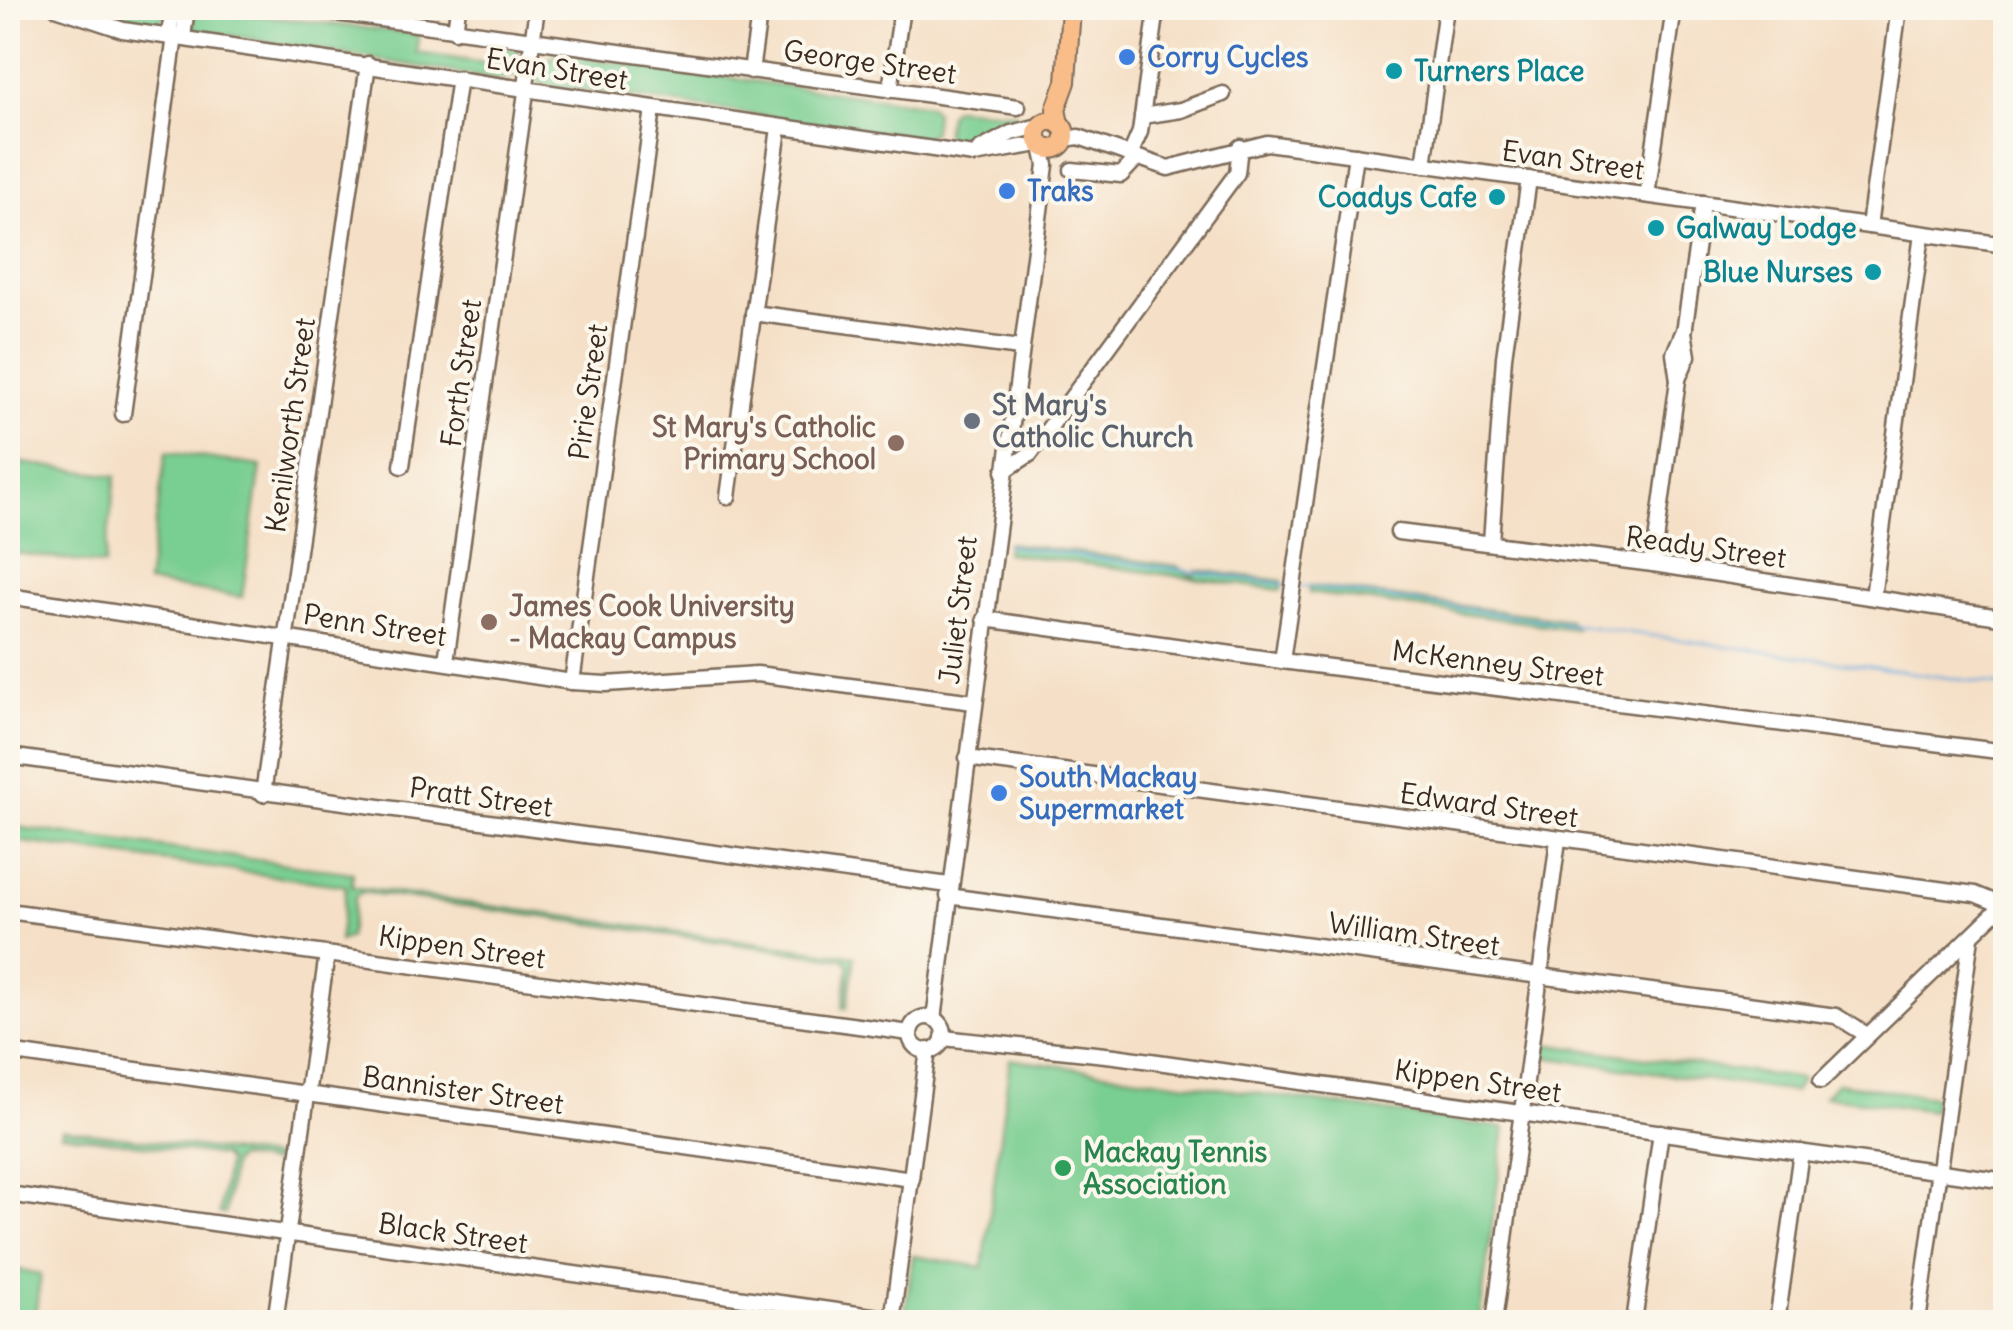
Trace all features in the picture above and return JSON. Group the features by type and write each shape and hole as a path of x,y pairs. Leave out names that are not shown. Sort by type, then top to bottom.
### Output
{"main road":[{"name":"Juliet Street","path":"1051,134 1066,82 1071,8"}],"street":[{"name":"Evan Street","path":"56,8 107,27 459,78 526,92 963,153 991,155 1051,134 1093,134 1127,154 1175,168 1240,147 1267,143 2006,245"},
{"name":"Evan Street","path":"80,8 144,31"},
{"path":"123,414 176,36 173,8"},
{"path":"176,36 188,8"},
{"name":"George Street","path":"300,8 1018,107"},
{"path":"454,31 458,8"},
{"name":"Forth Street","path":"446,662 537,8"},
{"path":"751,71 760,8"},
{"path":"890,90 902,8"},
{"path":"1127,154 1140,120 1157,8"},
{"path":"1424,165 1446,8"},
{"path":"1647,195 1674,8"},
{"path":"1869,226 1899,8"},
{"name":"Kenilworth Street","path":"262,794 368,64"},
{"path":"402,466 459,78"},
{"path":"1140,120 1223,94"},
{"name":"Pirie Street","path":"572,682 653,109"},
{"path":"728,497 779,128"},
{"name":"Juliet Street","path":"934,1018 1038,208 1051,134"},
{"path":"1004,471 1028,456 1240,168 1240,147"},
{"name":"Evan Street","path":"1072,170 1123,175 1127,154"},
{"path":"1216,155 1224,169 1221,190"},
{"path":"1282,661 1356,155"},
{"path":"1491,542 1504,357 1529,179"},
{"path":"1653,564 1678,380 1688,356 1685,328 1702,203"},
{"path":"1873,597 1922,234"},
{"path":"753,313 1020,348"},
{"path":"1007,444 1026,450 1037,444"},
{"name":"Ready Street","path":"1398,532 1653,564 2006,618"},
{"name":"Penn Street","path":"8,596 572,682 606,684 758,674 974,702"},
{"name":"McKenney Street","path":"985,618 1282,661 2006,752"},
{"name":"Pratt Street","path":"8,756 948,890"},
{"name":"Edward Street","path":"967,758 1975,894 2004,904"},
{"path":"1494,1322 1558,840"},
{"name":"William Street","path":"948,890 1836,1016 1868,1035"},
{"path":"1821,1081 2004,904"},
{"name":"Kippen Street","path":"8,911 910,1033"},
{"path":"1918,1322 1971,937"},
{"path":"275,1322 326,954"},
{"path":"893,1321 928,1050 943,1038 941,1024 934,1018 918,1020 910,1033 913,1044 928,1050"},
{"name":"Kippen Street","path":"943,1038 1040,1046 2006,1181"},
{"name":"Bannister Street","path":"8,1052 912,1179"},
{"path":"1634,1322 1660,1132"},
{"path":"1777,1322 1801,1152"},
{"name":"Black Street","path":"8,1194 893,1321"}],"green space":[{"path":"92,8 167,8 157,24"},
{"path":"195,8 418,34 417,53 498,65 503,47 519,50 517,74 500,80 196,30 192,23"},
{"path":"558,54 928,105 935,112 933,132 923,139 539,84 535,66"},
{"path":"954,108 1016,113 1015,128 975,145 950,144 945,136 948,114"},
{"path":"166,452 261,466 242,597 147,583"},
{"path":"8,461 116,476 104,565 8,552"},
{"path":"1007,543 1177,566 1194,577 1196,570 1282,581 1281,590 1006,553"},
{"path":"1310,586 1569,620 1575,629 1309,593"},
{"path":"8,826 353,873 352,887 855,956 847,1008 843,1008 849,965 844,959 362,892 355,897 349,937 339,941 346,886 8,840"},
{"path":"1544,1044 1802,1079 1794,1092 1542,1057"},
{"path":"1010,1059 1505,1128 1479,1322 904,1322 913,1256 983,1267"},
{"path":"1837,1083 1935,1097 1933,1111 1824,1096"},
{"path":"62,1129 285,1159 284,1164 238,1158 232,1163 225,1214 219,1213 227,1162 222,1156 61,1134"},
{"path":"8,1268 41,1274 34,1322 8,1322"}],"waterway":[{"path":"1007,546 1288,585"},
{"path":"1301,586 2006,686"}],"place":[{"name":"Corry Cycles","path":"1127,57"},
{"name":"Turners Place","path":"1394,71"},
{"name":"Traks","path":"1007,191"},
{"name":"Coadys Cafe","path":"1497,197"},
{"name":"Galway Lodge","path":"1656,228"},
{"name":"Blue Nurses","path":"1873,272"},
{"name":"St Mary's Catholic Church","path":"972,421"},
{"name":"St Mary's Catholic Primary School","path":"896,443"},
{"name":"James Cook University - Mackay Campus","path":"489,622"},
{"name":"South Mackay Supermarket","path":"999,793"},
{"name":"Mackay Tennis Association","path":"1063,1168"}]}
